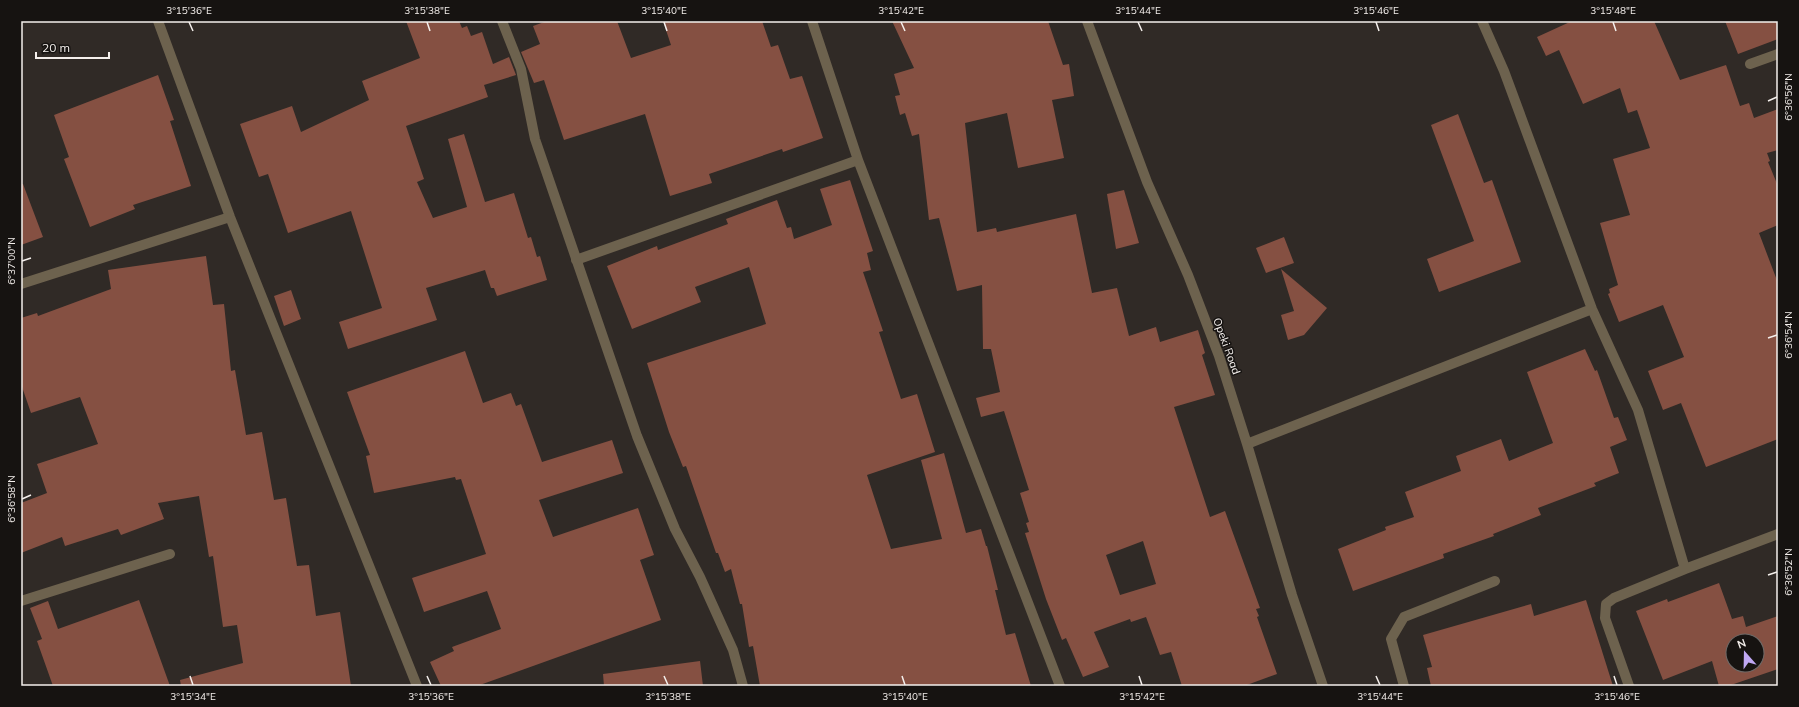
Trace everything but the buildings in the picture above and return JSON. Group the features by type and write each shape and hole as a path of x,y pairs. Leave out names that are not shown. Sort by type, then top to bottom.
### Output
{"street":[{"path":"158,21 230,217 417,686"},
{"path":"502,21 521,69 535,139 653,478 675,529 700,577 733,650 743,686"},
{"path":"812,21 858,160 1060,686"},
{"name":"Opeki Road","path":"1087,21 1147,182 1188,275 1219,356 1292,595 1323,686"},
{"path":"1482,21 1504,71 1592,310 1638,410 1685,569"},
{"path":"1750,64 1778,54"},
{"path":"576,260 858,160"},
{"path":"21,284 230,217"},
{"path":"1247,444 1592,310"},
{"path":"1629,686 1605,618 1606,604 1614,598 1685,569 1778,534"},
{"path":"21,601 170,554"},
{"path":"1404,686 1391,639 1404,617 1495,581"}]}
